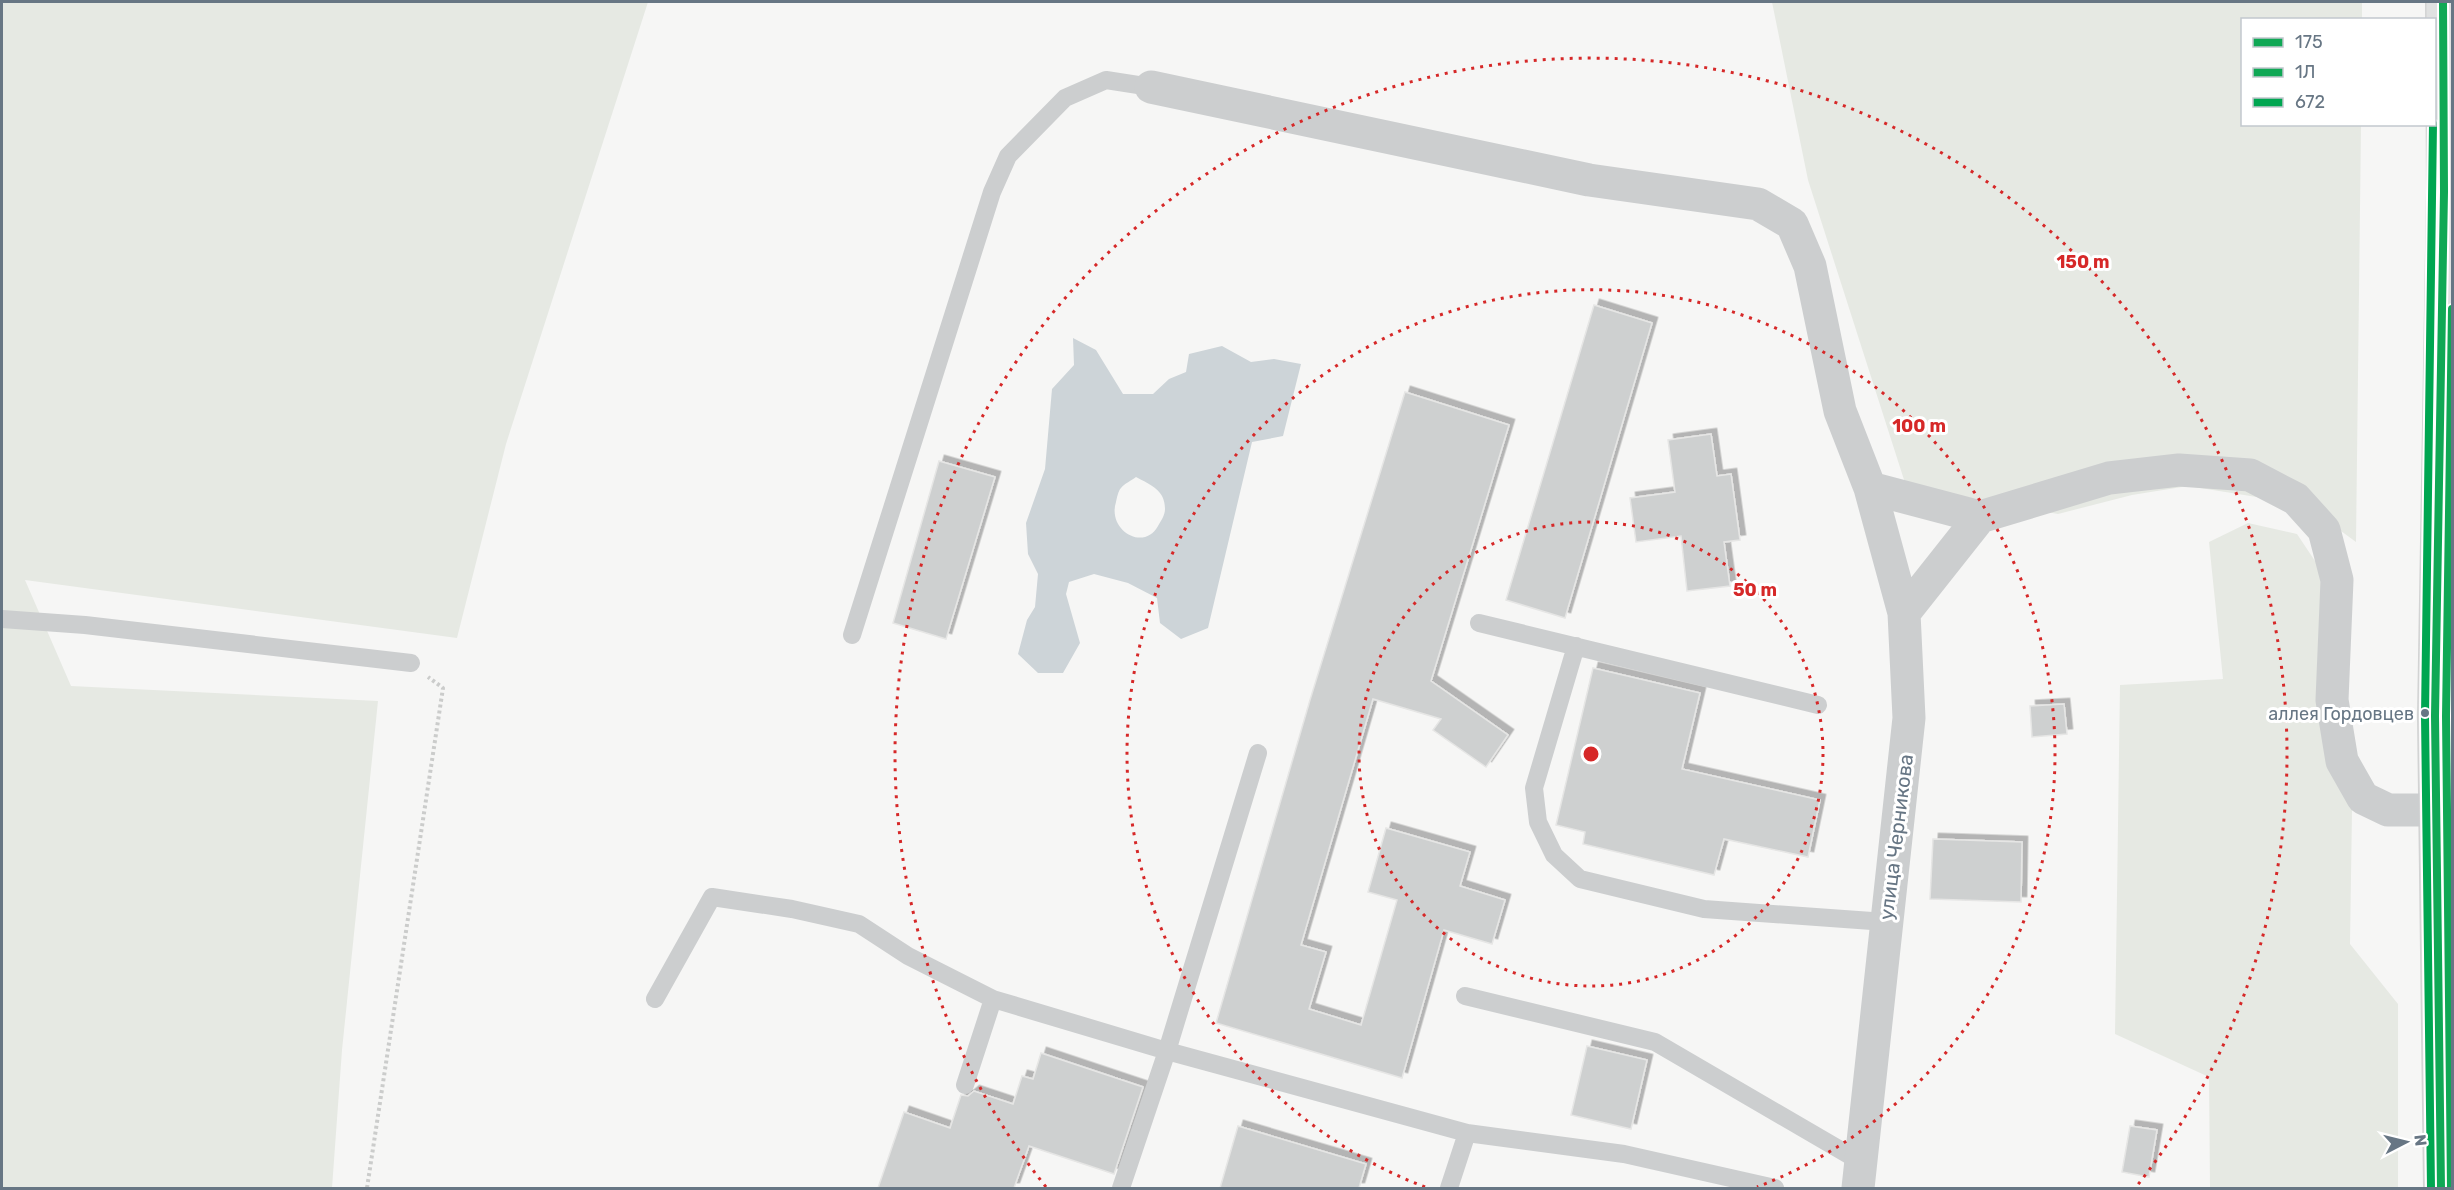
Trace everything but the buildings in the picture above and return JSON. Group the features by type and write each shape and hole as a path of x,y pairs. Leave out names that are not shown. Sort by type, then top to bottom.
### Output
{"main road":[{"path":"2441,1188 2436,810 2444,192 2443,2"}],"street":[{"name":"улица Черникова","path":"1151,87 1589,180 1758,204 1792,224 1810,266 1840,411 1870,488 1904,613 1909,718 1860,1175"},
{"path":"1870,488 1980,517 2109,478 2179,470 2250,475 2296,499 2324,530 2337,580 2332,700 2343,761 2363,798 2388,810 2436,810"},
{"path":"1904,613 1980,517"}],"lane":[{"path":"852,635 992,192 1008,156 1065,98 1106,80 1151,87"},
{"path":"2,619 85,625 411,663"},
{"path":"1479,623 1818,705"},
{"path":"1576,646 1534,788 1538,822 1554,855 1580,879 1704,909 1886,922"},
{"path":"1121,1188 1167,1051 1258,753"},
{"path":"655,999 712,897 792,909 859,924 908,956 993,999 1167,1051 1467,1133 1624,1154 1775,1188"},
{"path":"1466,996 1655,1041 1860,1175"},
{"path":"964,1084 993,999"},
{"path":"1449,1188 1467,1133"}],"path":[{"path":"368,1188 442,688 411,663"}],"shaded area":[{"path":"2,2 648,2 506,444 457,638 25,580 71,686 378,701 342,1050 332,1188 2,1188"},
{"path":"1772,2 2362,2 2362,18 2241,18 2241,126 2361,126 2356,542 2326,520 2269,499 2188,486 2132,495 2058,514 1906,486 1808,180"},
{"path":"1073,338 1096,350 1123,394 1153,394 1169,379 1186,372 1189,354 1222,346 1251,362 1274,359 1301,364 1283,436 1252,442 1208,628 1181,639 1160,623 1157,598 1128,583 1094,574 1069,582 1066,594 1080,643 1063,673 1038,673 1018,654 1027,620 1035,607 1038,574 1028,554 1026,523 1045,469 1052,389 1074,365","holes":["1136,477 1160,493 1164,502 1164,516 1152,534 1144,537 1136,537 1122,529 1115,512 1121,488"]},
{"path":"2248,523 2297,534 2327,579 2353,743 2350,944 2398,1004 2398,1188 2210,1188 2209,1077 2115,1034 2120,685 2223,679 2209,542"}],"transit line":[{"name":"175","path":"2441,1188 2435,716 2444,192 2443,2"},
{"name":"672","path":"2431,1188 2425,716 2433,126"},
{"name":"1Л","path":"2451,1188 2446,716 2452,309"}],"place":[{"name":"аллея Гордовцев","path":"2425,713"}]}
